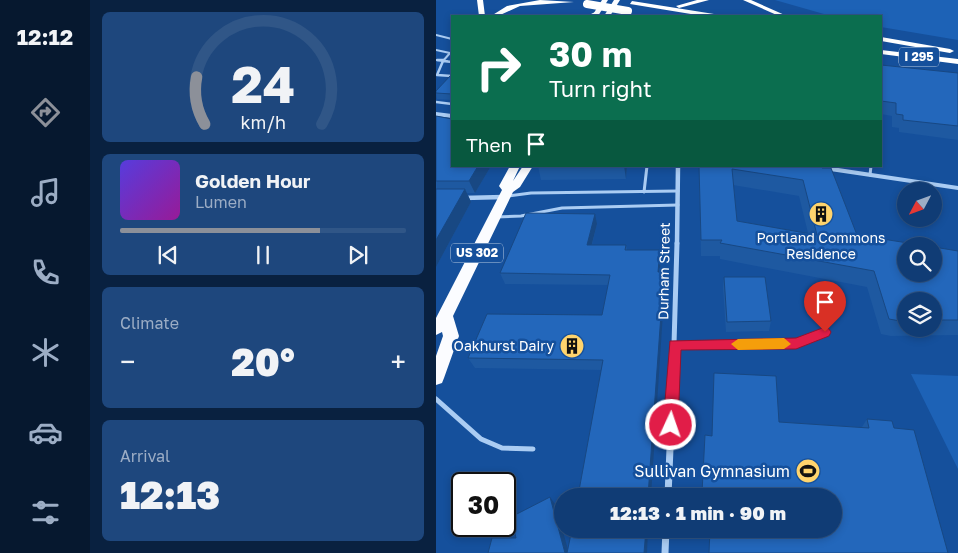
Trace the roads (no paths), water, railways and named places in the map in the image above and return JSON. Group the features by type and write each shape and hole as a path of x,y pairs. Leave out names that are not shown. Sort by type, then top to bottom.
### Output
{"highway":[{"path":"480,0 482,15"},
{"path":"561,0 636,12"},
{"path":"596,14 605,0"},
{"path":"612,0 708,15"},
{"path":"608,15 617,0"},
{"path":"632,3 683,6 706,0"},
{"path":"746,0 782,15"},
{"path":"495,15 505,8 522,4 548,1 572,2"},
{"name":"I 295","path":"882,40 954,52"},
{"name":"I 295","path":"882,52 958,64"},
{"path":"882,57 958,64"},
{"name":"US 302","path":"506,194 506,186 515,167"},
{"name":"US 302","path":"436,329 441,316 506,194 516,185 527,167"},
{"path":"436,378 451,336 441,316"}],"street":[{"path":"436,114 451,115"},
{"name":"Durham Street","path":"668,488 678,167"},
{"path":"817,167 958,188"},
{"path":"453,198 506,194"},
{"path":"665,553 666,538"}],"lane":[{"path":"436,31 437,35 451,39"},
{"path":"436,50 450,53 443,61 437,76 451,76"},
{"path":"436,60 451,62"},
{"path":"436,102 451,104"},
{"path":"644,192 647,167"},
{"path":"870,175 872,167"},
{"path":"506,194 678,191"},
{"path":"494,217 521,216 562,208 678,205"},
{"path":"674,345 796,343 825,332"},
{"path":"436,399 481,439 502,448 533,449"}],"place":[{"name":"Portland Commons Residence","path":"821,214"},
{"name":"Oakhurst Dairy","path":"572,346"},
{"name":"Sullivan Gymnasium","path":"808,471"}]}
